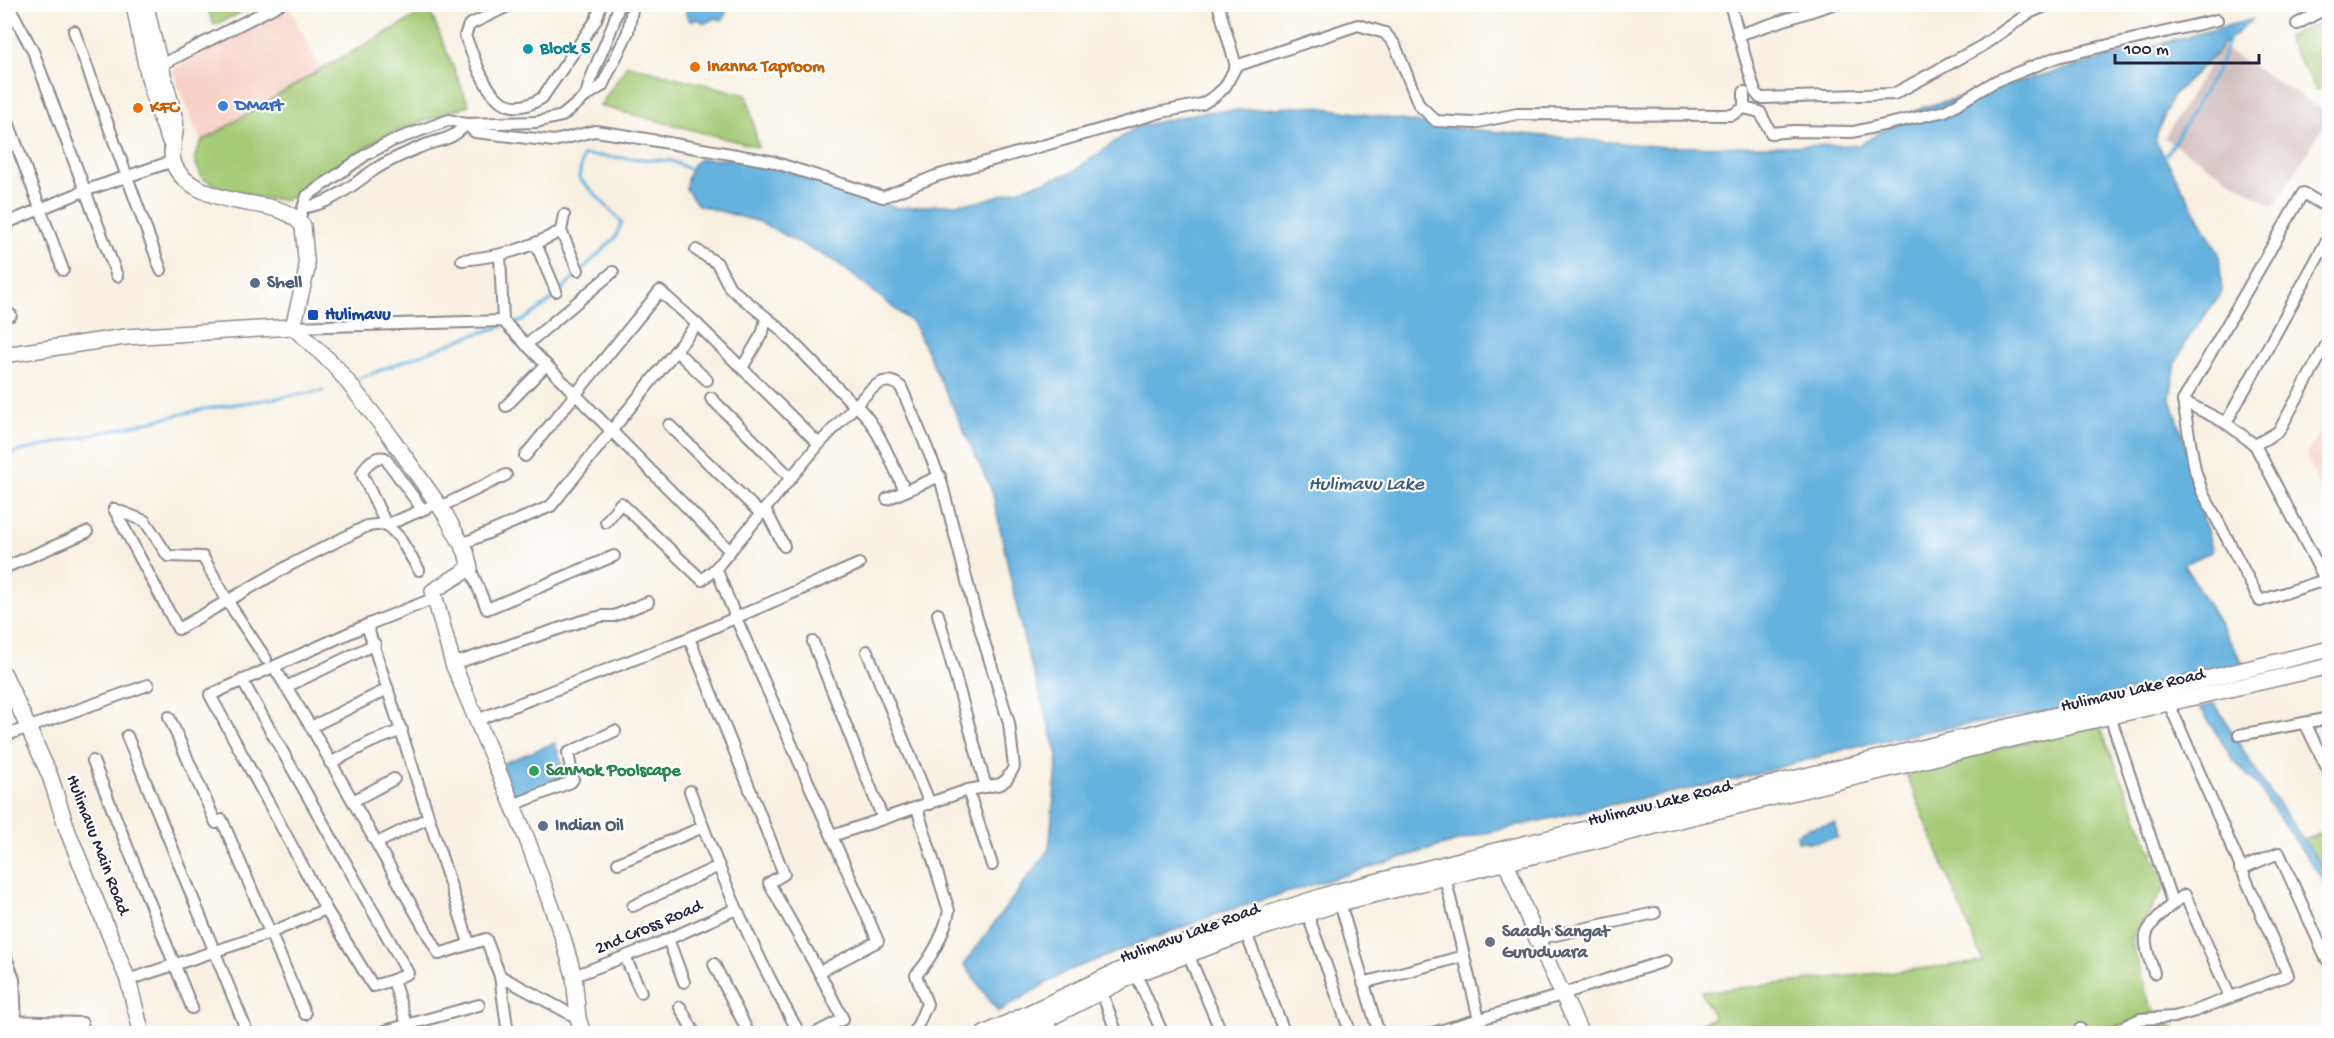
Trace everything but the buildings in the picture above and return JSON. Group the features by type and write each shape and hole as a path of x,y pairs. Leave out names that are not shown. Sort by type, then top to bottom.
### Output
{"main road":[{"path":"134,4 154,68"},
{"path":"146,4 164,127 173,155 191,184 200,190 224,198 302,214 307,269 293,327"},
{"path":"4,355 125,337 293,327 344,377 388,433 439,505 466,552 470,568 432,591 453,664 513,805 563,938 574,976 578,1018 583,1034"},
{"path":"2213,686 2330,649"},
{"name":"Hulimavu Lake Road","path":"1018,1034 1043,1012 1154,954 1244,928 1445,877 1498,857 2167,696 2330,666"},
{"name":"Hulimavu Main Road","path":"6,681 30,728 50,776 68,832 129,980 142,1034"},
{"name":"Hulimavu Lake Road","path":"984,1034 1101,990 1244,928 1336,892 2110,716 2167,696"},
{"path":"1498,857 1537,939 1572,1034"},
{"path":"1498,857 1559,996 1581,1034"}],"street":[{"path":"8,4 33,51 117,276"},
{"path":"154,68 280,4"},
{"path":"512,4 469,25 465,36 491,94 502,103 518,106 542,98 596,20 601,4"},
{"path":"586,96 590,77 613,29 619,4"},
{"path":"302,214 308,196 367,154 392,141 449,120 466,124 536,122 562,116 602,86 628,32 633,4"},
{"path":"1218,4 1236,66"},
{"path":"1730,4 1755,92 1760,98 1888,94 1900,91 1982,46 2027,9 2050,4"},
{"path":"1738,35 1833,4"},
{"path":"2297,24 2330,6"},
{"path":"466,124 475,132 554,141 595,131 623,135 770,161 883,197 936,176 1162,112 1202,104 1225,87 1236,66 1358,25 1385,33 1395,45 1419,105 1429,116 1444,123 1473,123 1517,114 1732,115 1744,108 1760,112 1771,133 1853,132 1945,111 1994,82 2057,57 2217,20"},
{"path":"74,31 161,270"},
{"path":"1744,92 1744,108"},
{"path":"4,111 63,270"},
{"path":"302,214 395,158 423,145 456,136 466,124"},
{"path":"4,224 127,177 173,155"},
{"path":"2183,401 2226,423 2255,445 2327,584 2260,601 2202,491 2195,470 2183,401 2303,193 2330,209"},
{"path":"564,215 561,231 578,270"},
{"path":"462,260 500,256 536,244 561,231"},
{"path":"2226,423 2330,235"},
{"path":"536,244 556,291"},
{"path":"696,250 717,263 730,288 778,327 855,406 861,409 878,433 905,491"},
{"path":"500,256 505,324 730,551"},
{"path":"526,345 612,272"},
{"path":"525,456 660,291 698,324 819,444"},
{"path":"742,368 763,332 766,318"},
{"path":"293,327 505,324"},
{"path":"462,544 551,506 698,324"},
{"path":"2255,445 2279,431 2330,338"},
{"path":"676,351 707,381"},
{"path":"506,406 546,365"},
{"path":"606,522 621,503 702,580 716,568 819,444 873,387 888,381 894,381 901,387 940,476 975,612 1009,723 1014,767 1011,774 1001,784 968,790 832,836"},
{"path":"711,398 790,478"},
{"path":"669,425 763,512 784,546"},
{"path":"419,570 399,537 386,524 362,474 370,462 378,457 385,458 422,509"},
{"path":"266,659 228,602 203,557 168,556 145,521 114,509 178,629 228,602 290,566 367,526 399,520 506,475"},
{"path":"887,499 940,476"},
{"path":"4,568 87,532"},
{"path":"470,568 487,609 614,556"},
{"path":"477,720 689,638 859,564"},
{"path":"716,568 878,940 819,972"},
{"path":"242,680 408,973 393,980 373,986 326,909 210,695 242,680 282,665 367,625 435,598"},
{"path":"453,664 582,621 614,616 648,603"},
{"path":"938,614 986,787"},
{"path":"367,625 375,644 469,943"},
{"path":"689,638 784,874 769,883 843,1019 814,1034"},
{"path":"813,642 883,819"},
{"path":"286,687 375,644"},
{"path":"867,651 930,804"},
{"path":"276,672 311,727 439,954 486,939 500,976 508,1034"},
{"path":"4,736 148,685"},
{"path":"311,727 388,689"},
{"path":"2108,1034 2140,1019 2174,1017 2195,1011 2288,975 2167,696"},
{"path":"2110,716 2172,903"},
{"path":"169,717 216,823 222,820 305,1014"},
{"path":"2239,735 2330,718"},
{"path":"2305,723 2330,774"},
{"path":"330,763 371,742 402,730"},
{"path":"513,805 572,782 568,753 615,731"},
{"path":"127,736 246,1029"},
{"path":"93,760 192,1008"},
{"path":"353,801 394,779"},
{"path":"968,790 992,865"},
{"path":"690,791 736,909 771,983 800,1034"},
{"path":"914,1034 927,1004 916,975 923,968 946,927 949,911 917,808"},
{"path":"377,843 428,818"},
{"path":"618,862 703,827"},
{"path":"2240,868 2279,853 2327,960"},
{"path":"633,906 718,866"},
{"path":"1445,877 1479,1019"},
{"path":"2154,972 2146,938 2147,931 2172,903 2185,896 2230,997"},
{"path":"1340,903 1379,1034"},
{"path":"129,980 270,933 326,909"},
{"name":"2nd Cross Road","path":"574,976 625,957 736,909"},
{"path":"1307,913 1352,1034"},
{"path":"1537,939 1655,913"},
{"path":"1244,928 1285,1034"},
{"path":"668,939 684,982"},
{"path":"4,952 14,979 10,1021 82,1023 85,1034"},
{"path":"1188,954 1222,1034"},
{"path":"1363,983 1464,956"},
{"path":"625,957 641,992"},
{"path":"1429,1034 1559,996 1665,961"},
{"path":"714,964 749,1034"},
{"path":"1136,974 1163,1034"},
{"path":"500,976 578,1018"},
{"path":"393,980 409,1029"},
{"path":"1101,990 1117,1034"},
{"path":"374,1034 409,1029 479,1005"},
{"path":"680,1007 695,1034"},
{"path":"1043,1012 1054,1034"}],"shaded area":[{"name":"DMart","path":"288,5 321,69 201,142 172,70"},
{"path":"2221,46 2329,114 2274,207 2164,138"},
{"path":"2329,409 2329,514 2306,454"}],"green space":[{"path":"206,5 257,5 214,25"},
{"path":"429,9 469,105 382,137 286,200 236,196 202,178 194,159 201,142 321,69"},
{"path":"2329,19 2329,85 2316,90 2286,37"},
{"path":"627,65 747,95 758,147 600,106"},
{"path":"2099,725 2166,886 2131,939 2150,1005 2179,1033 1673,1034 1714,1018 1701,992 1983,962 1905,771"},
{"path":"2329,830 2329,875 2303,840"}],"water":[{"path":"687,5 727,5 725,17 722,20 715,18 705,23 697,19 690,21 686,13"},
{"name":"Hulimavu Lake","path":"2253,19 2221,46 2217,53 2172,96 2155,139 2219,254 2222,292 2187,340 2176,363 2170,397 2183,436 2198,501 2213,551 2184,564 2243,663 2041,713 1933,730 1853,747 1734,780 1477,835 1220,913 1067,971 998,1012 964,964 1049,849 1058,755 1025,645 992,491 914,324 836,262 760,222 698,205 686,189 687,179 693,165 700,159 735,159 821,180 897,208 978,202 1071,173 1136,127 1203,112 1311,106 1446,127 1665,147 1860,145 1920,108"},
{"path":"2215,704 2260,778 2329,876 2329,889 2256,784 2233,760 2200,707"},
{"name":"SanMok Poolscape","path":"555,743 567,778 516,801 501,764"},
{"path":"1835,823 1838,838 1808,843 1807,841 1798,842 1797,834 1808,828"}],"waterway":[{"path":"2163,158 2219,66 2230,35"},
{"path":"510,324 522,321 549,302 615,238 622,222 579,178 583,155 672,161 693,171"},
{"path":"360,378 470,336 503,326"},
{"path":"4,455 204,409 323,391"}],"place":[{"name":"Block 5","path":"528,49"},
{"name":"Inanna Taproom","path":"695,67"},
{"name":"DMart","path":"223,106"},
{"name":"KFC","path":"138,108"},
{"name":"Shell","path":"255,283"},
{"name":"Hulimavu","path":"313,315"},
{"name":"SanMok Poolscape","path":"534,771"},
{"name":"Indian Oil","path":"543,826"},
{"name":"Saadh Sangat Gurudwara","path":"1490,942"}]}
